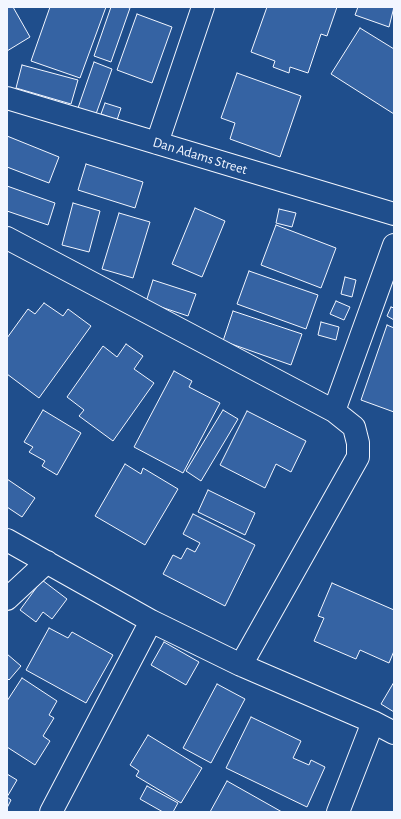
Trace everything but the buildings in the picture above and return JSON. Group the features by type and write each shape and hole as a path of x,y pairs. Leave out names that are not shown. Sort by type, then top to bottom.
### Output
{"street":[{"path":"157,143 203,7"},
{"name":"Dan Adams Street","path":"7,98 394,214"},
{"path":"7,238 334,411 354,427 358,443 358,457 241,665"},
{"path":"334,411 394,245"},
{"path":"7,540 152,621 241,665 373,722 394,733"},
{"path":"7,599 48,562"},
{"path":"51,812 152,621"},
{"path":"338,812 373,722"}]}
